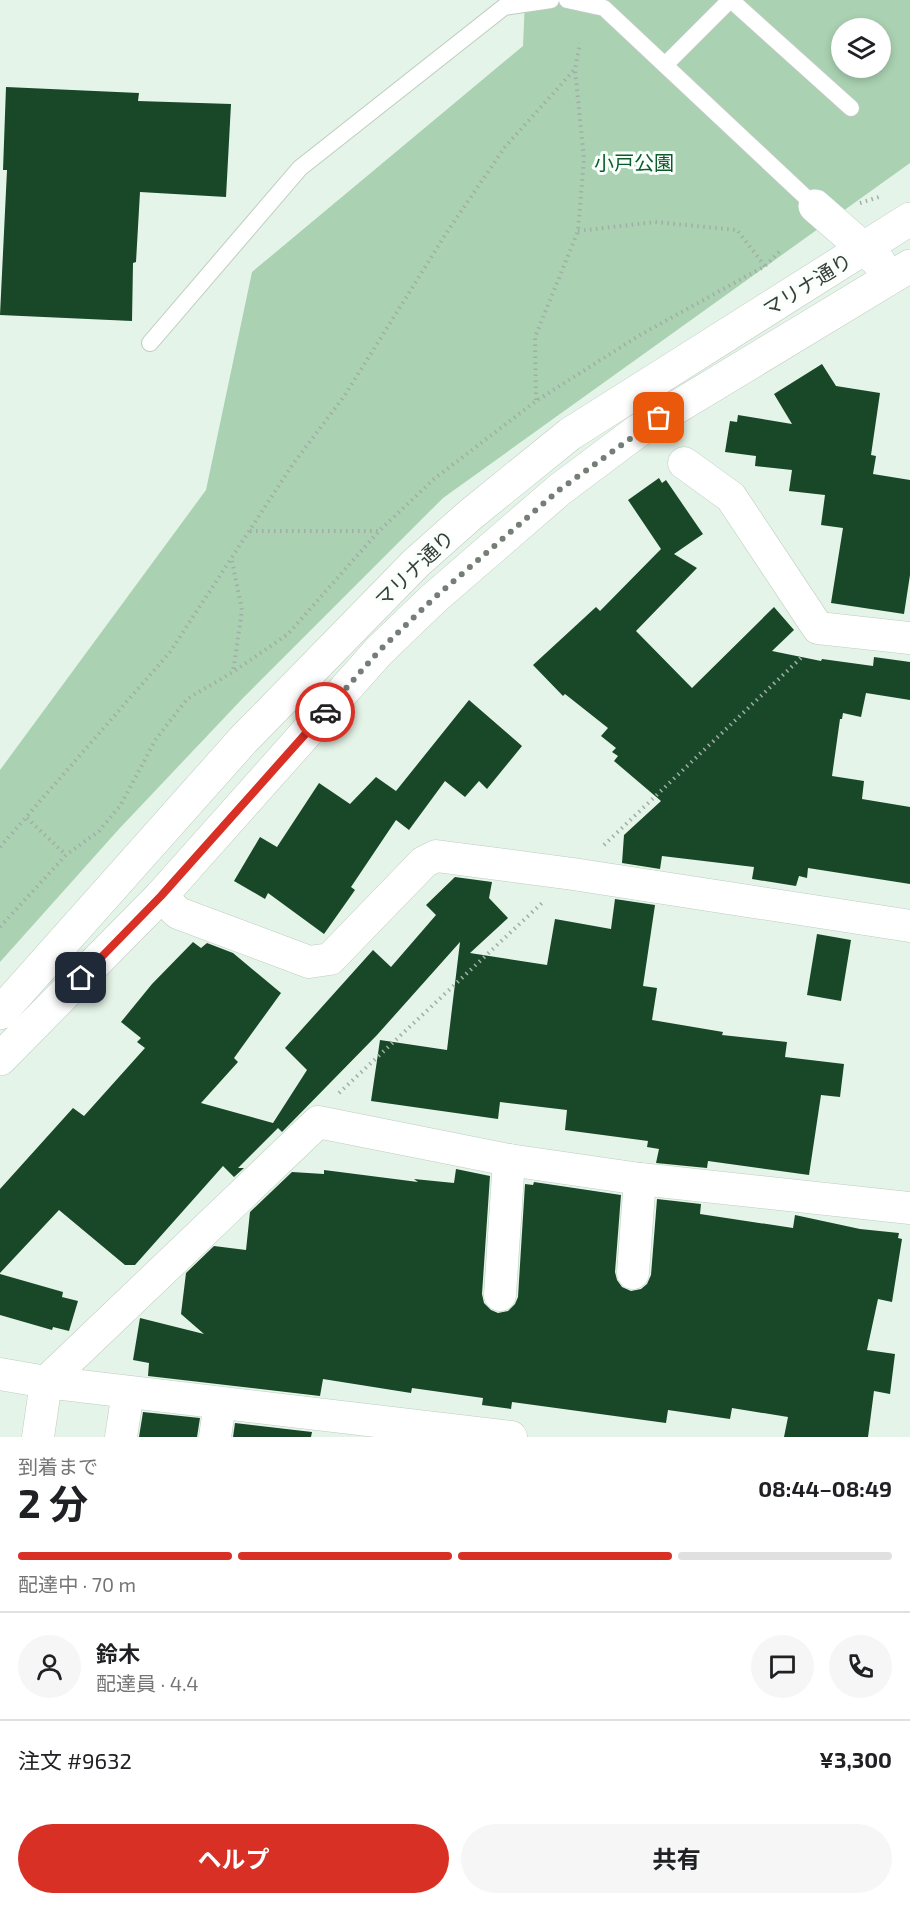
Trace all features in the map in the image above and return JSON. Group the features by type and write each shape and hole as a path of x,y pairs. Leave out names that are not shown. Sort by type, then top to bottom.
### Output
{"street":[{"path":"815,206 864,248 905,277"},
{"name":"マリナ通り","path":"0,1013 243,740 416,563 470,515 570,434 910,219"},
{"name":"マリナ通り","path":"0,1059 161,896 379,651 433,599 559,490 639,430 905,277"},
{"path":"684,463 731,497 818,628 910,638"},
{"path":"161,896 177,914 309,962 330,959 424,862 436,856 573,874 910,926"},
{"path":"38,1437 46,1382 318,1122 509,1160 640,1179 910,1208"},
{"path":"500,1295 509,1160"},
{"path":"633,1273 640,1179"},
{"path":"0,1374 46,1382 220,1403 319,1425 512,1437"},
{"path":"121,1437 128,1392"},
{"path":"215,1437 220,1403"}],"lane":[{"path":"150,343 300,168 504,7 551,0"},
{"path":"567,0 605,4 665,65 815,206"},
{"path":"665,65 730,0 851,108"}],"path":[{"path":"536,401 535,337 578,231 584,159 575,69 580,43"},
{"path":"0,847 170,652 293,464 345,395 447,232 505,147 575,69"},
{"path":"853,205 885,195"},
{"path":"578,231 655,222 737,230 765,266 782,249"},
{"path":"249,531 379,531"},
{"path":"232,560 242,610 233,672"},
{"path":"27,818 66,855"}],"green space":[{"name":"小戸公園","path":"525,0 910,0 910,163 443,498 243,698 119,829 0,962 0,770 206,490 252,272 523,46"}],"building":[{"path":"6,87 139,93 138,101 231,104 226,197 140,192 136,262 133,263 132,321 0,315 7,170 3,170"},
{"path":"822,364 836,386 880,393 871,455 876,456 873,474 910,480 910,575 904,614 831,603 843,528 821,525 825,495 789,491 792,470 755,466 756,456 725,452 730,421 737,422 738,415 792,424 774,394"},
{"path":"659,478 662,483 666,480 703,534 674,554 697,568 636,631 692,688 774,607 794,630 772,651 821,661 822,659 873,666 874,657 910,662 910,700 866,693 861,717 843,713 840,719 832,776 864,781 862,799 910,807 910,884 808,868 807,878 799,876 796,886 752,879 754,867 662,856 660,869 622,863 624,835 661,801 614,761 618,756 612,752 616,748 601,736 608,728 565,694 563,696 533,665 596,607 600,611 661,549 628,500"},
{"path":"469,700 522,746 487,789 479,781 465,797 445,781 409,830 396,820 351,887 355,890 324,934 268,893 265,899 234,881 260,837 277,847 319,783 350,804 376,777 396,791"},
{"path":"455,877 492,882 489,898 508,918 470,953 547,965 555,919 611,929 615,899 655,905 643,986 657,988 652,1020 723,1032 722,1035 787,1042 785,1057 844,1064 840,1097 821,1095 809,1175 708,1161 707,1168 656,1163 659,1149 647,1147 648,1141 565,1130 567,1110 500,1102 498,1119 371,1101 380,1040 447,1050 460,942 377,1035 282,1132 278,1128 238,1168 244,1168 234,1177 223,1166 135,1265 125,1265 59,1210 0,1273 0,1189 73,1108 84,1116 145,1048 137,1042 141,1038 121,1022 152,984 193,942 201,948 207,943 233,953 281,993 234,1058 238,1062 201,1103 273,1123 307,1070 285,1048 373,950 391,967 436,915 426,905"},
{"path":"817,934 851,940 841,1001 807,995"},
{"path":"456,1169 490,1176 482,1294 484,1303 498,1313 508,1311 518,1297 525,1184 533,1185 534,1182 621,1195 615,1272 622,1287 631,1291 641,1289 647,1284 651,1275 657,1199 701,1204 700,1214 793,1228 795,1215 860,1229 899,1233 898,1238 902,1239 892,1302 878,1299 867,1350 895,1354 890,1394 874,1391 868,1437 784,1437 788,1417 732,1408 730,1419 668,1410 666,1423 512,1402 511,1409 482,1405 483,1398 412,1388 411,1393 323,1379 320,1396 148,1376 149,1363 133,1360 140,1318 204,1334 181,1314 186,1273 214,1246 246,1250 250,1212 292,1172 324,1174 324,1170 418,1182 414,1179 454,1183"},
{"path":"0,1274 63,1292 62,1297 78,1301 69,1331 53,1327 52,1330 0,1315"},
{"path":"143,1412 200,1418 197,1437 139,1437"},
{"path":"235,1423 312,1432 311,1437 233,1437"}],"way so far":[{"path":"325,712 379,651 433,599 559,490 639,430 659,418"}],"route":[{"path":"81,978 161,896 325,712"}]}
